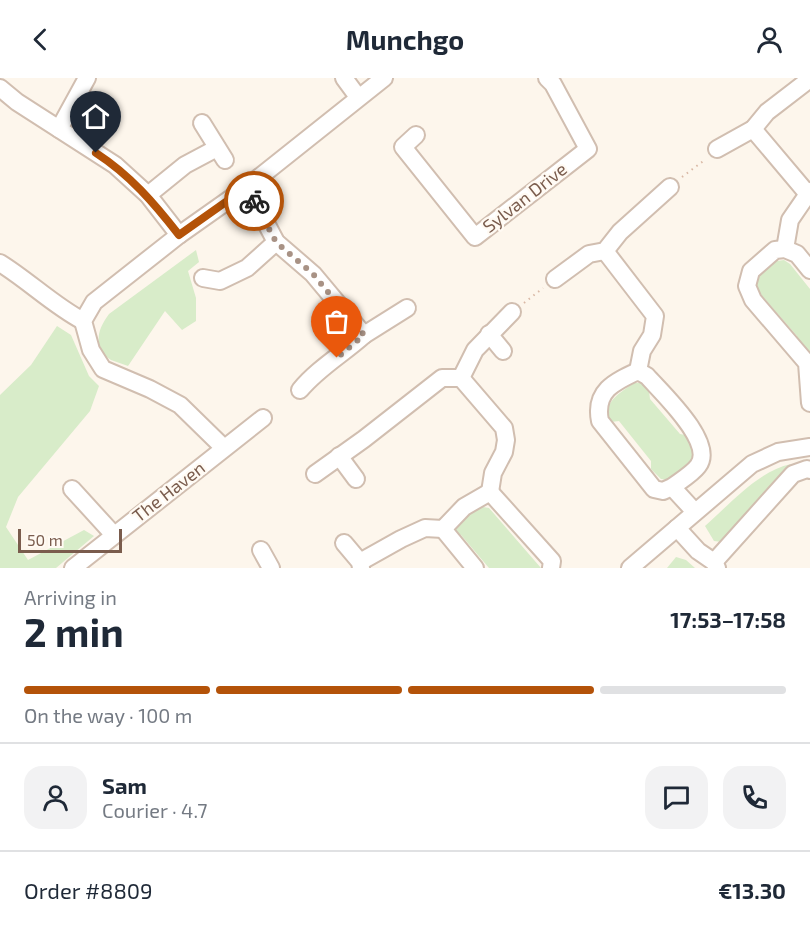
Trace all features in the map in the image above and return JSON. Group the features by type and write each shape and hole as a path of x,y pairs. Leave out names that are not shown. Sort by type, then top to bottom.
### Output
{"street":[{"path":"59,129 87,78"},
{"path":"344,78 358,97"},
{"path":"0,263 19,274 65,312 83,321 94,302 179,235 247,187 384,78"},
{"name":"Sylvan Drive","path":"416,135 403,147 475,237 588,149 553,84 547,78"},
{"path":"717,149 753,129 767,112 810,79"},
{"path":"0,88 16,102 115,165 148,195 179,235"},
{"path":"148,195 185,165 221,154 202,123"},
{"path":"753,129 808,192 790,220 785,249"},
{"path":"247,187 276,242 313,274 364,335"},
{"path":"555,279 589,254 605,251 620,232 670,187"},
{"path":"203,278 220,281 247,268 276,242"},
{"path":"810,270 797,254 785,249 775,250 751,271 747,286 753,300 809,363 810,403"},
{"path":"605,251 655,316 652,335 642,351 638,371"},
{"path":"300,390 310,377 364,335 407,308"},
{"path":"461,378 475,350 512,312"},
{"name":"The Haven","path":"83,321 91,350 103,369 180,405 224,448"},
{"path":"489,334 503,351"},
{"path":"638,371 647,376 697,435 703,453 699,465 672,487 663,491 654,489 600,421 597,408 601,395 623,378 638,371"},
{"path":"315,474 442,378 461,378 504,428 506,440 504,452 493,473 490,492"},
{"name":"The Haven","path":"73,568 263,418"},
{"path":"630,568 753,464 778,452 810,447"},
{"path":"339,456 356,478"},
{"path":"677,528 698,551 716,565 794,474 810,470"},
{"path":"672,487 695,512"},
{"name":"The Haven","path":"72,489 114,535"},
{"path":"443,529 464,507 490,492"},
{"path":"490,492 552,561 551,568"},
{"path":"344,543 361,565 401,539 425,528 443,529 475,568"},
{"path":"261,550 271,568"}],"path":[{"path":"670,187 717,149"},
{"path":"512,312 555,279"}],"green space":[{"path":"196,250 199,262 188,271 196,298 196,321 182,330 165,311 128,366 111,360 101,353 99,333 109,314"},
{"path":"784,260 810,289 810,352 794,344 797,336 757,290 757,280 762,272 777,261"},
{"path":"57,326 71,335 89,376 99,386 90,411 18,497 6,527 28,560 84,530 94,536 56,568 0,568 0,395 31,365"},
{"path":"634,383 641,383 649,391 650,399 680,434 685,435 694,450 691,462 668,480 661,479 651,469 651,461 619,421 611,422 606,418 612,401"},
{"path":"791,464 722,542 714,541 705,526 756,481"},
{"path":"483,507 489,508 541,568 489,568 461,535 452,534 464,518"},
{"path":"676,557 686,560 695,568 667,568"}],"way so far":[{"path":"254,201 276,242 313,274 364,335 337,358"}],"route":[{"path":"96,153 115,165 148,195 179,235 247,187 254,201"}]}
